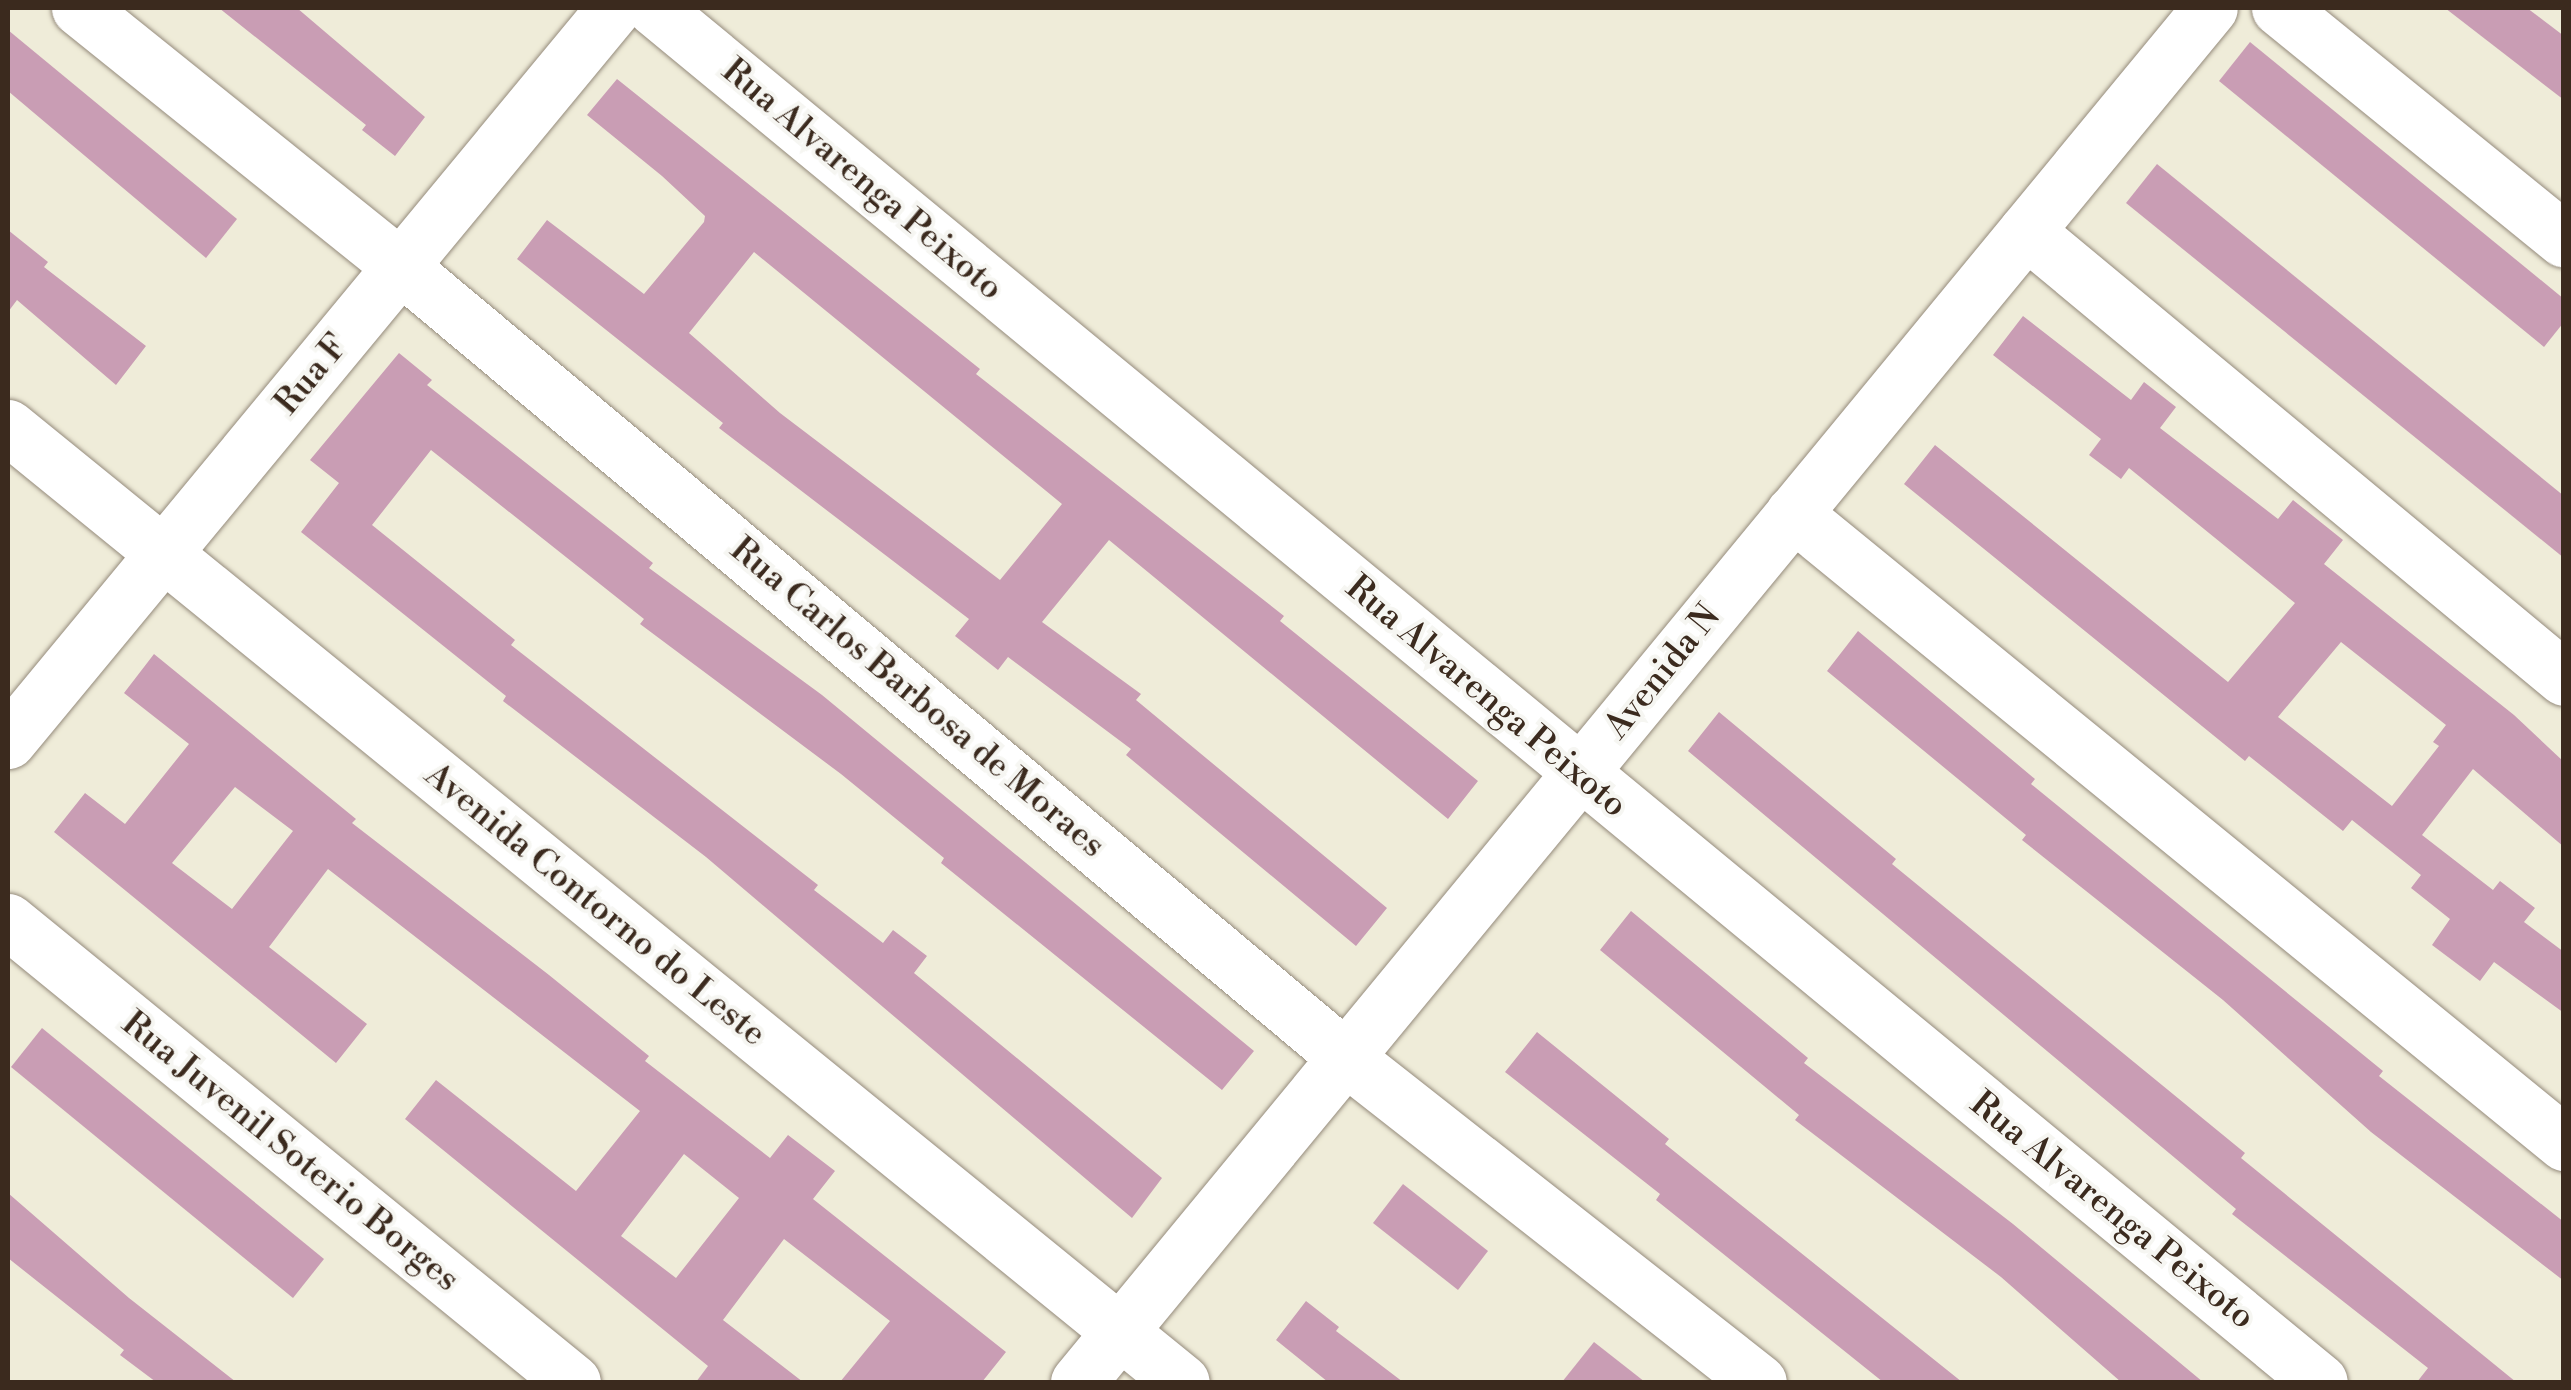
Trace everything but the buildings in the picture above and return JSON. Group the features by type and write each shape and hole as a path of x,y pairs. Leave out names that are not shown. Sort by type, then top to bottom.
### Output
{"street":[{"name":"Rua Carlos Barbosa de Moraes","path":"79,8 402,267 1345,1057 1759,1382"},
{"name":"Rua F","path":"8,742 614,8"},
{"name":"Rua Alvarenga Peixoto","path":"654,8 2320,1382"},
{"name":"Avenida N","path":"1078,1382 2210,8"},
{"path":"2279,8 2564,240"},
{"path":"2026,231 2564,678"},
{"name":"Avenida Contorno do Leste","path":"8,427 1182,1382"},
{"path":"1793,514 2564,1142"},
{"name":"Rua Juvenil Soterio Borges","path":"8,921 573,1382"}]}
